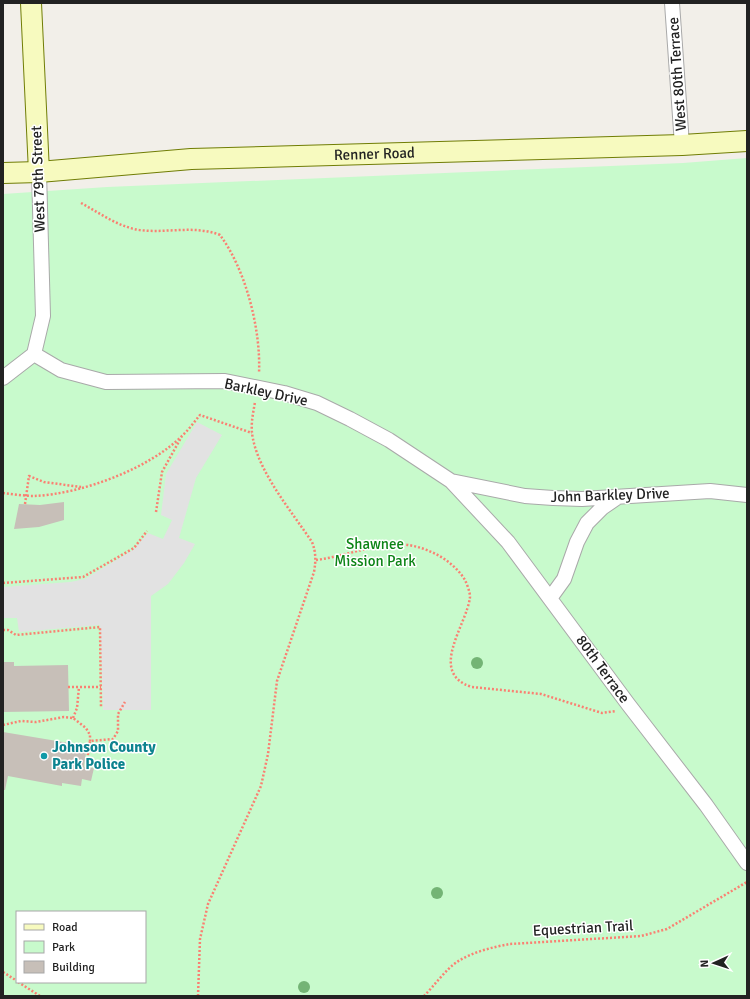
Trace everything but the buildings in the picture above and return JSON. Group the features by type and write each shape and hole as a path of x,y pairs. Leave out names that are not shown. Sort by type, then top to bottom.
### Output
{"main road":[{"name":"West 79th Street","path":"31,3 39,172"},
{"name":"Renner Road","path":"3,173 39,172 191,159 682,145 747,141"}],"street":[{"name":"West 80th Terrace","path":"672,3 682,145"},
{"name":"West 79th Street","path":"34,354 43,316 39,172"},
{"path":"3,378 34,354"},
{"name":"Barkley Drive","path":"34,354 61,370 106,382 225,381 284,393 317,403 389,440 451,482"},
{"name":"John Barkley Drive","path":"451,482 524,496 553,498 582,499 710,491 747,495"},
{"name":"80th Terrace","path":"451,482 508,542 551,597 628,704 706,805 747,863"},
{"path":"551,597 564,579 576,542 587,523 602,508 621,496"}],"path":[{"path":"81,203 116,223 133,229 201,231 220,235 239,268 252,312 259,345 259,378"},
{"path":"198,996 203,922 208,904 261,786 268,754 277,681 314,572 316,560 312,542 262,464 256,449 252,433 252,421 256,398"},
{"path":"156,512 162,472 183,435 200,415 252,433"},
{"path":"3,493 26,495 62,493 85,487 117,476 148,461 183,435"},
{"path":"25,504 29,476 65,486 85,487"},
{"path":"3,583 83,577 134,548 148,531"},
{"path":"316,560 395,544 432,553 444,558 465,579 470,596 452,648 455,678 462,684 541,694 602,713 618,710 628,704"},
{"path":"3,630 8,630 16,635 100,628 101,708"},
{"path":"68,687 101,687"},
{"path":"73,718 77,708 78,687"},
{"path":"90,741 113,739 118,731 118,714 125,702"},
{"path":"3,725 21,721 36,722 64,716 73,718 86,728 90,735 86,767"},
{"name":"Equestrian Trail","path":"424,996 456,962 476,953 497,946 510,944 640,936 657,932 666,929 747,882"},
{"path":"3,972 16,981"},
{"path":"19,983 40,996"}],"green space":[{"name":"Shawnee Mission Park","path":"747,158 747,996 3,996 3,194 107,187 683,163"}],"shaded area":[{"path":"197,422 222,435 196,478 179,538 195,544 184,563 168,584 151,596 151,710 103,710 100,625 19,632 17,618 3,618 3,587 70,582 85,579 134,549 148,533 163,539 172,520 161,515 166,474"}],"place":[{"name":"Johnson County Park Police","path":"44,756"}]}
